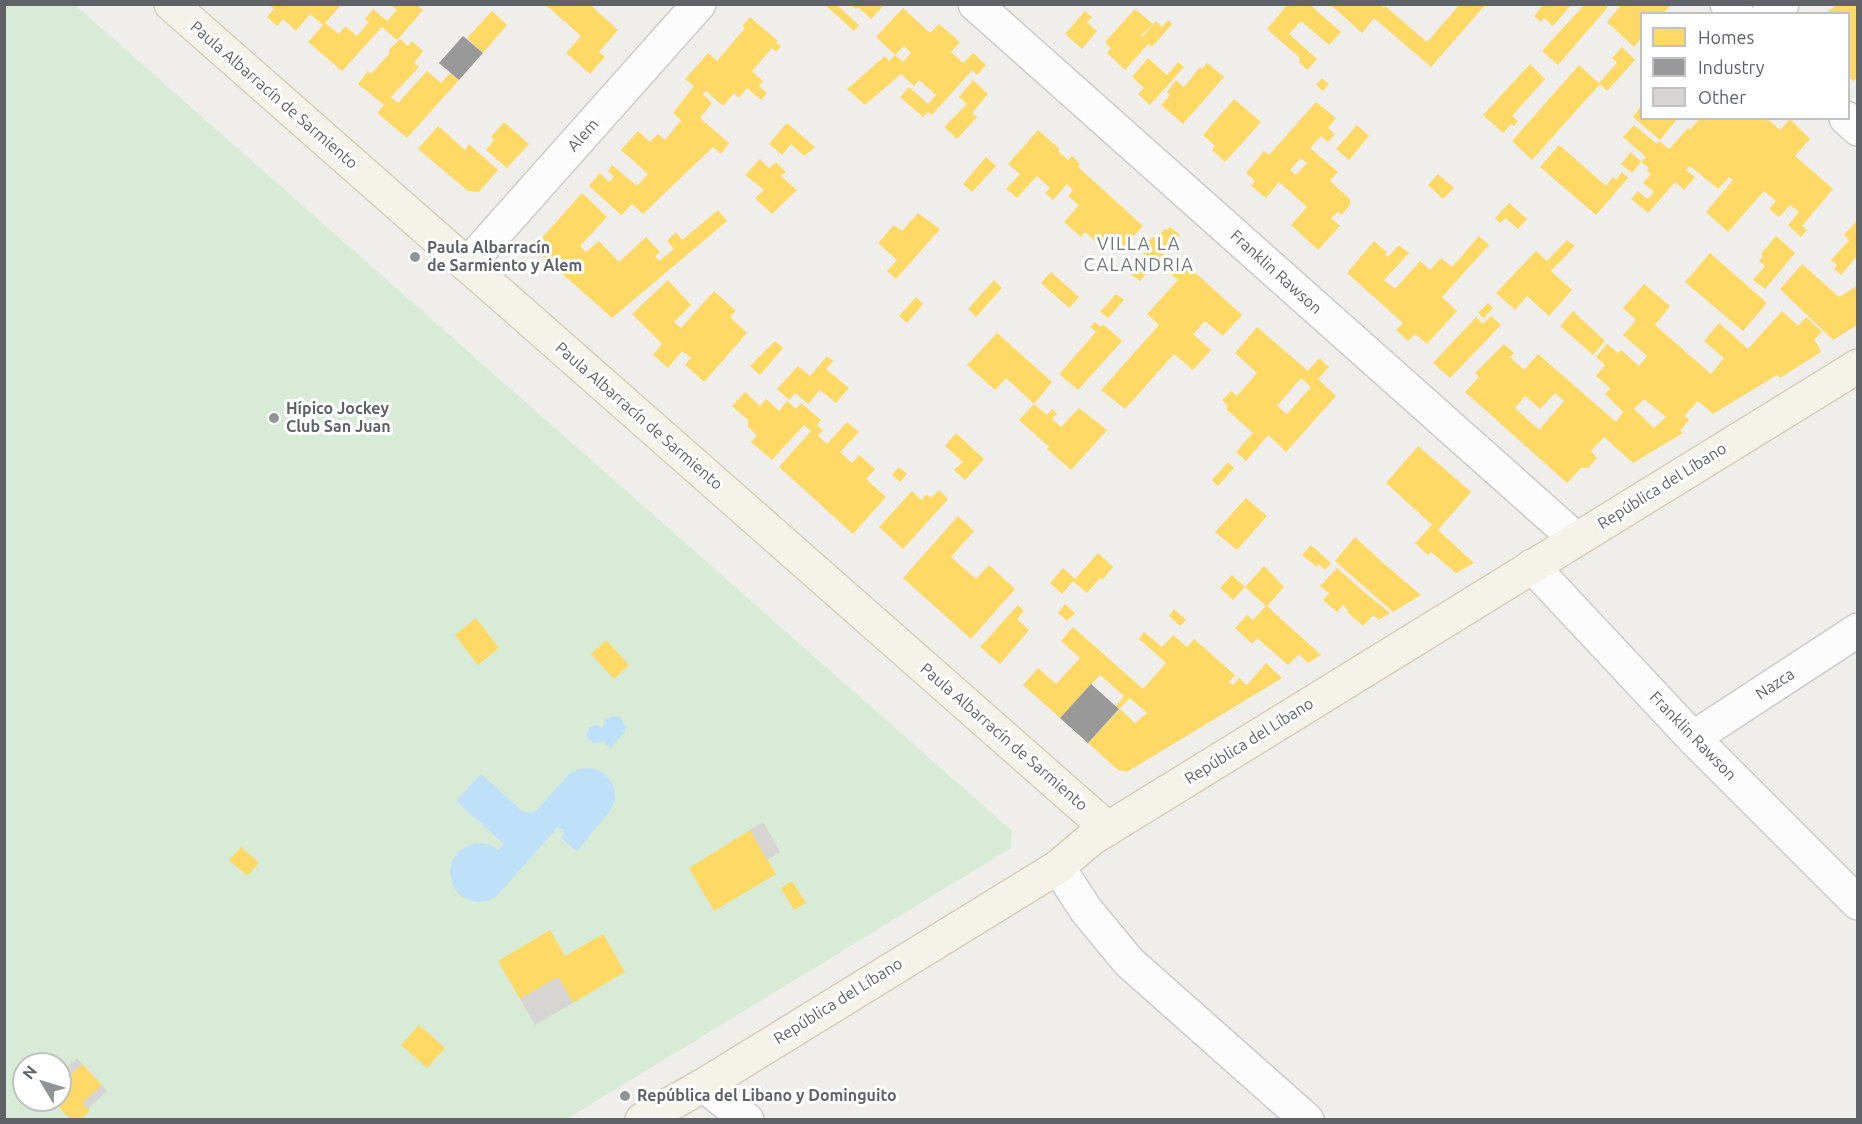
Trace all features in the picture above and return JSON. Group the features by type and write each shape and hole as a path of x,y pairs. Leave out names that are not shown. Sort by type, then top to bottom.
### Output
{"main road":[{"name":"Paula Albarracín de Sarmiento","path":"171,4 1108,828"},
{"name":"República del Líbano","path":"642,1119 704,1085 1058,867 1108,828 1857,366"}],"street":[{"name":"Alem","path":"467,265 699,4"},
{"name":"Franklin Rawson","path":"975,4 1576,539"},
{"name":"Franklin Rawson","path":"1532,566 1693,738 1851,883"},
{"name":"Nazca","path":"1693,738 1857,630"},
{"path":"1058,867 1086,910 1128,962 1307,1119"},
{"path":"704,1085 747,1119"}],"green space":[{"name":"Hípico Jockey Club San Juan","path":"5,5 75,5 1012,831 1011,848 567,1119 5,1120"}],"water":[{"path":"612,716 620,717 626,727 625,732 611,748 603,741 594,743 589,740 586,735 590,727 596,725 603,728 604,721"},
{"path":"589,768 599,770 610,779 614,788 615,800 610,811 577,851 561,838 564,834 563,829 557,828 496,897 476,902 459,894 452,884 450,871 452,861 459,851 474,843 488,844 499,850 504,844 456,801 481,774 522,811 531,813 537,810 570,773"}],"building: Homes":[{"path":"269,4 342,4 325,23 339,34 345,26 357,36 369,22 365,19 373,9 387,21 397,10 390,4 421,4 419,7 423,10 397,40 382,27 342,71 308,42 323,25 310,14 296,31 283,19 277,26 267,17 274,9"},
{"path":"545,4 589,4 618,30 599,52 605,57 590,74 566,53 581,36"},
{"path":"824,4 836,4 859,25 854,31"},
{"path":"850,4 885,4 871,19 858,7 856,9"},
{"path":"1288,4 1309,4 1341,32 1329,45 1301,21 1289,34 1317,59 1307,70 1299,62 1300,58 1267,29"},
{"path":"1330,4 1380,4 1427,42 1460,4 1486,4 1431,67 1374,18 1362,33"},
{"path":"1544,4 1572,4 1553,26 1544,18 1541,22 1534,16"},
{"path":"1585,4 1607,4 1607,8 1558,65 1542,51"},
{"path":"1622,4 1627,7 1629,4 1671,4 1665,12 1640,12 1640,39 1634,47 1607,22"},
{"path":"1838,4 1857,6 1857,78 1853,81 1850,78 1850,12 1827,12"},
{"path":"903,8 930,33 939,24 960,42 951,52 963,63 973,53 986,65 977,75 972,70 932,115 928,112 923,117 900,97 909,87 928,104 936,95 919,80 914,86 901,74 865,105 847,89 885,56 889,61 895,55 876,37","holes":["904,46 911,53 903,62 895,55"]},
{"path":"1135,9 1153,24 1140,36 1142,37 1156,21 1162,27 1168,20 1172,24 1152,47 1148,44 1125,70 1107,53 1111,48 1105,42"},
{"path":"492,11 507,25 483,53 467,38"},
{"path":"1085,11 1092,17 1087,22 1097,31 1082,49 1065,34"},
{"path":"750,17 781,46 776,52 772,48 752,71 763,81 759,86 767,93 761,100 747,88 739,98 734,93 723,106 706,91 703,94 712,103 700,118 729,143 721,154 713,147 643,214 632,204 621,215 589,186 600,173 609,182 614,177 608,171 612,165 637,186 648,174 621,150 638,131 650,142 658,134 665,140 681,120 673,113 694,86 685,79 708,53 717,61 745,28 742,26"},
{"path":"400,39 408,46 412,41 423,51 414,63 419,67 391,97 398,103 427,71 441,83 450,73 459,80 407,138 377,113 384,105 358,84 368,71 371,74"},
{"path":"1622,47 1635,60 1607,91 1599,83 1617,63 1612,58"},
{"path":"1148,58 1167,75 1178,62 1184,67 1150,105 1138,94 1144,88 1132,77"},
{"path":"1207,63 1224,77 1183,124 1161,105 1170,95 1167,92 1176,80 1184,87 1200,67 1202,69"},
{"path":"1530,64 1545,79 1512,116 1518,121 1514,126 1511,124 1503,133 1483,115"},
{"path":"1579,65 1600,84 1532,160 1512,141"},
{"path":"1322,78 1329,84 1323,91 1316,85"},
{"path":"973,80 988,94 972,113 977,117 957,139 944,127 967,104 959,97"},
{"path":"1234,99 1261,122 1225,162 1212,150 1215,146 1203,135"},
{"path":"1316,102 1336,118 1328,128 1335,134 1328,142 1321,136 1310,148 1338,172 1330,181 1350,199 1350,205 1341,215 1338,212 1331,218 1340,226 1318,250 1291,225 1307,207 1279,182 1266,198 1251,186 1255,181 1246,173 1264,151 1269,155","holes":["1301,158 1307,163 1296,175 1290,170"]},
{"path":"1640,107 1640,120 1676,120 1660,140 1633,117"},
{"path":"1698,120 1768,120 1780,130 1791,120 1810,139 1795,156 1833,189 1802,226 1807,230 1801,237 1788,225 1799,212 1790,205 1779,217 1769,209 1776,201 1764,191 1728,232 1706,212 1733,180 1729,177 1718,189 1690,166 1686,170 1695,177 1684,190 1675,182 1648,213 1631,199 1638,191 1647,199 1654,192 1643,183 1651,174 1647,171 1649,168 1641,162 1646,157 1623,137 1634,125 1657,144 1659,141 1669,149 1688,128 1690,130"},
{"path":"504,122 529,144 507,168 486,150 494,140 491,137"},
{"path":"787,123 815,147 804,156 791,144 782,155 769,144"},
{"path":"1357,125 1369,136 1349,160 1336,149"},
{"path":"438,126 465,150 469,144 498,170 479,192 468,191 418,149"},
{"path":"1038,130 1060,149 1058,151 1068,160 1072,156 1080,164 1078,167 1143,226 1119,252 1102,237 1097,243 1085,232 1081,237 1064,222 1079,205 1068,196 1073,190 1067,184 1053,200 1045,193 1050,188 1037,176 1017,198 1006,189 1020,174 1008,164"},
{"path":"1559,145 1606,186 1613,177 1616,180 1622,172 1628,178 1596,215 1540,167"},
{"path":"1631,152 1641,162 1632,173 1621,164"},
{"path":"986,157 996,166 972,192 963,184"},
{"path":"760,159 769,168 776,162 786,172 781,176 797,190 772,214 755,198 764,190 745,175"},
{"path":"1438,174 1454,188 1443,199 1428,185"},
{"path":"582,193 607,217 580,246 586,252 599,241 619,262 646,237 660,252 655,256 659,261 674,249 667,241 676,232 682,240 718,210 727,221 612,318 540,254 539,241"},
{"path":"1509,203 1527,219 1518,229 1505,218 1500,223 1495,218"},
{"path":"918,213 940,229 896,279 887,271 897,260 878,243 894,225 902,231"},
{"path":"1857,220 1857,256 1841,275 1834,269 1837,265 1831,260 1849,240 1844,235"},
{"path":"1170,227 1180,235 1140,281 1128,272 1149,248 1145,245 1153,237 1156,239"},
{"path":"1479,236 1489,245 1442,297 1457,311 1427,344 1415,334 1408,341 1396,330 1403,323 1347,273 1374,241 1387,252 1385,254 1388,257 1399,245 1409,253 1384,280 1395,289 1420,261 1430,270 1441,258 1452,267"},
{"path":"1776,236 1795,253 1765,289 1753,280 1765,266 1759,261 1763,256 1761,254"},
{"path":"1567,240 1575,246 1551,271 1572,290 1549,316 1527,296 1515,310 1496,293 1536,251 1547,261"},
{"path":"1710,253 1767,303 1743,331 1685,282"},
{"path":"1178,257 1242,315 1223,336 1205,321 1193,334 1211,350 1193,370 1174,354 1125,409 1101,390 1159,325 1147,314 1178,280 1166,270"},
{"path":"1802,264 1839,297 1857,286 1857,325 1833,340 1780,289"},
{"path":"1051,272 1079,297 1069,308 1041,283"},
{"path":"668,280 691,305 674,322 681,328 714,291 736,311 730,317 747,333 704,382 685,365 691,358 682,351 668,368 653,355 662,344 632,314"},
{"path":"994,280 1002,288 976,317 968,309"},
{"path":"1644,284 1670,306 1655,325 1711,374 1724,358 1704,341 1719,323 1748,349 1782,311 1798,326 1806,317 1822,332 1814,340 1821,352 1780,378 1777,375 1713,414 1698,401 1684,416 1689,420 1680,431 1683,433 1633,463 1604,437 1591,451 1597,458 1588,468 1581,468 1567,483 1465,392 1479,377 1475,373 1504,344 1514,353 1510,357 1524,370 1538,354 1616,422 1623,412 1605,394 1610,388 1596,376 1605,365 1596,357 1607,344 1618,353 1621,350 1639,366 1647,356 1623,335 1636,320 1623,308","holes":["1555,393 1564,401 1539,430 1515,408 1525,396 1540,409","1644,399 1666,417 1654,428 1634,409"]},
{"path":"1116,294 1124,300 1108,318 1100,312"},
{"path":"916,297 923,304 907,323 899,316"},
{"path":"1488,303 1493,308 1484,318 1478,313"},
{"path":"1573,311 1605,341 1593,355 1560,326"},
{"path":"1491,316 1501,325 1450,378 1433,363 1476,317 1483,324"},
{"path":"1095,322 1101,327 1103,324 1122,341 1078,390 1059,374 1096,332 1090,327"},
{"path":"1257,327 1308,371 1319,358 1329,367 1318,379 1336,396 1286,452 1268,435 1246,461 1236,452 1253,433 1226,409 1228,406 1222,400 1231,391 1237,396 1257,373 1235,353","holes":["1301,378 1311,387 1287,414 1277,406"]},
{"path":"997,333 1052,382 1034,404 1006,378 995,390 967,365"},
{"path":"775,341 783,348 760,375 750,366"},
{"path":"827,356 833,361 826,369 849,388 836,403 820,390 808,404 795,393 789,400 777,389 798,366 810,376"},
{"path":"745,392 760,406 766,399 779,411 787,401 796,409 801,403 821,420 817,425 823,430 818,436 827,444 847,422 859,432 840,452 852,463 859,455 875,469 866,479 886,497 853,534 779,467 811,431 804,425 772,460 751,442 757,435 748,427 748,420 732,406"},
{"path":"1034,404 1047,415 1052,409 1057,414 1052,419 1061,427 1079,408 1107,430 1071,470 1019,420"},
{"path":"956,433 984,459 965,480 954,470 963,462 945,446"},
{"path":"1418,446 1471,492 1438,530 1474,563 1456,573 1431,552 1428,555 1415,543 1432,525 1386,483"},
{"path":"1228,462 1234,468 1218,486 1212,480"},
{"path":"899,467 907,474 900,482 892,475"},
{"path":"939,490 948,499 903,549 879,527 912,491 921,500 927,494 931,498"},
{"path":"1246,498 1267,516 1237,550 1215,532"},
{"path":"958,516 974,531 951,557 976,579 989,565 1015,589 971,639 903,578"},
{"path":"1355,537 1421,595 1393,612 1335,561"},
{"path":"1311,545 1331,563 1325,570 1319,564 1317,567 1302,555"},
{"path":"1098,553 1113,567 1087,593 1073,581 1062,594 1050,583 1063,568 1075,579"},
{"path":"1264,566 1284,587 1267,606 1321,655 1308,663 1299,654 1288,665 1257,638 1252,644 1235,628 1247,615 1253,620 1266,606 1245,587"},
{"path":"1337,568 1390,613 1379,620 1373,615 1363,626 1347,612 1348,610 1343,605 1337,612 1323,600 1329,593 1320,586"},
{"path":"1232,575 1245,587 1233,600 1220,588"},
{"path":"1065,604 1075,613 1067,621 1058,613"},
{"path":"1018,605 1024,611 1017,619 1029,630 1000,664 980,647"},
{"path":"1174,609 1186,620 1180,626 1169,616"},
{"path":"476,618 499,648 478,665 455,635"},
{"path":"1073,627 1143,689 1166,663 1139,639 1144,632 1162,647 1173,635 1187,647 1194,639 1235,675 1229,682 1233,685 1239,678 1247,685 1266,663 1282,678 1127,772 1118,770 1088,743 1120,709 1135,723 1147,713 1130,698 1119,709 1116,706 1124,696 1100,675 1060,718 1023,685 1038,668 1056,684 1080,658 1061,641"},
{"path":"606,640 629,665 614,679 591,654"},
{"path":"750,830 776,874 714,911 689,868"},
{"path":"241,847 259,863 247,876 229,860"},
{"path":"792,881 806,903 794,910 781,888"},
{"path":"550,930 565,956 603,934 625,972 573,1003 558,977 520,999 498,961"},
{"path":"419,1025 445,1048 427,1068 401,1045"},
{"path":"82,1064 102,1085 82,1103 90,1111 80,1119 70,1119 63,1112 72,1112 72,1073"}],"building: Industry":[{"path":"463,36 483,53 459,80 439,63"},
{"path":"1091,684 1119,709 1088,743 1060,718"}],"building: Other":[{"path":"763,822 780,852 767,860 750,830"},
{"path":"558,977 573,1003 535,1025 520,999"},
{"path":"77,1058 82,1064 72,1073 72,1063"},
{"path":"102,1085 107,1091 88,1109 82,1103"}],"place":[{"name":"Paula Albarracín de Sarmiento y Alem","path":"415,257"},
{"name":"Hípico Jockey Club San Juan","path":"274,418"},
{"name":"República del Libano y Dominguito","path":"625,1096"}],"district":[{"name":"VILLA LA CALANDRIA","path":"1139,254"}]}
